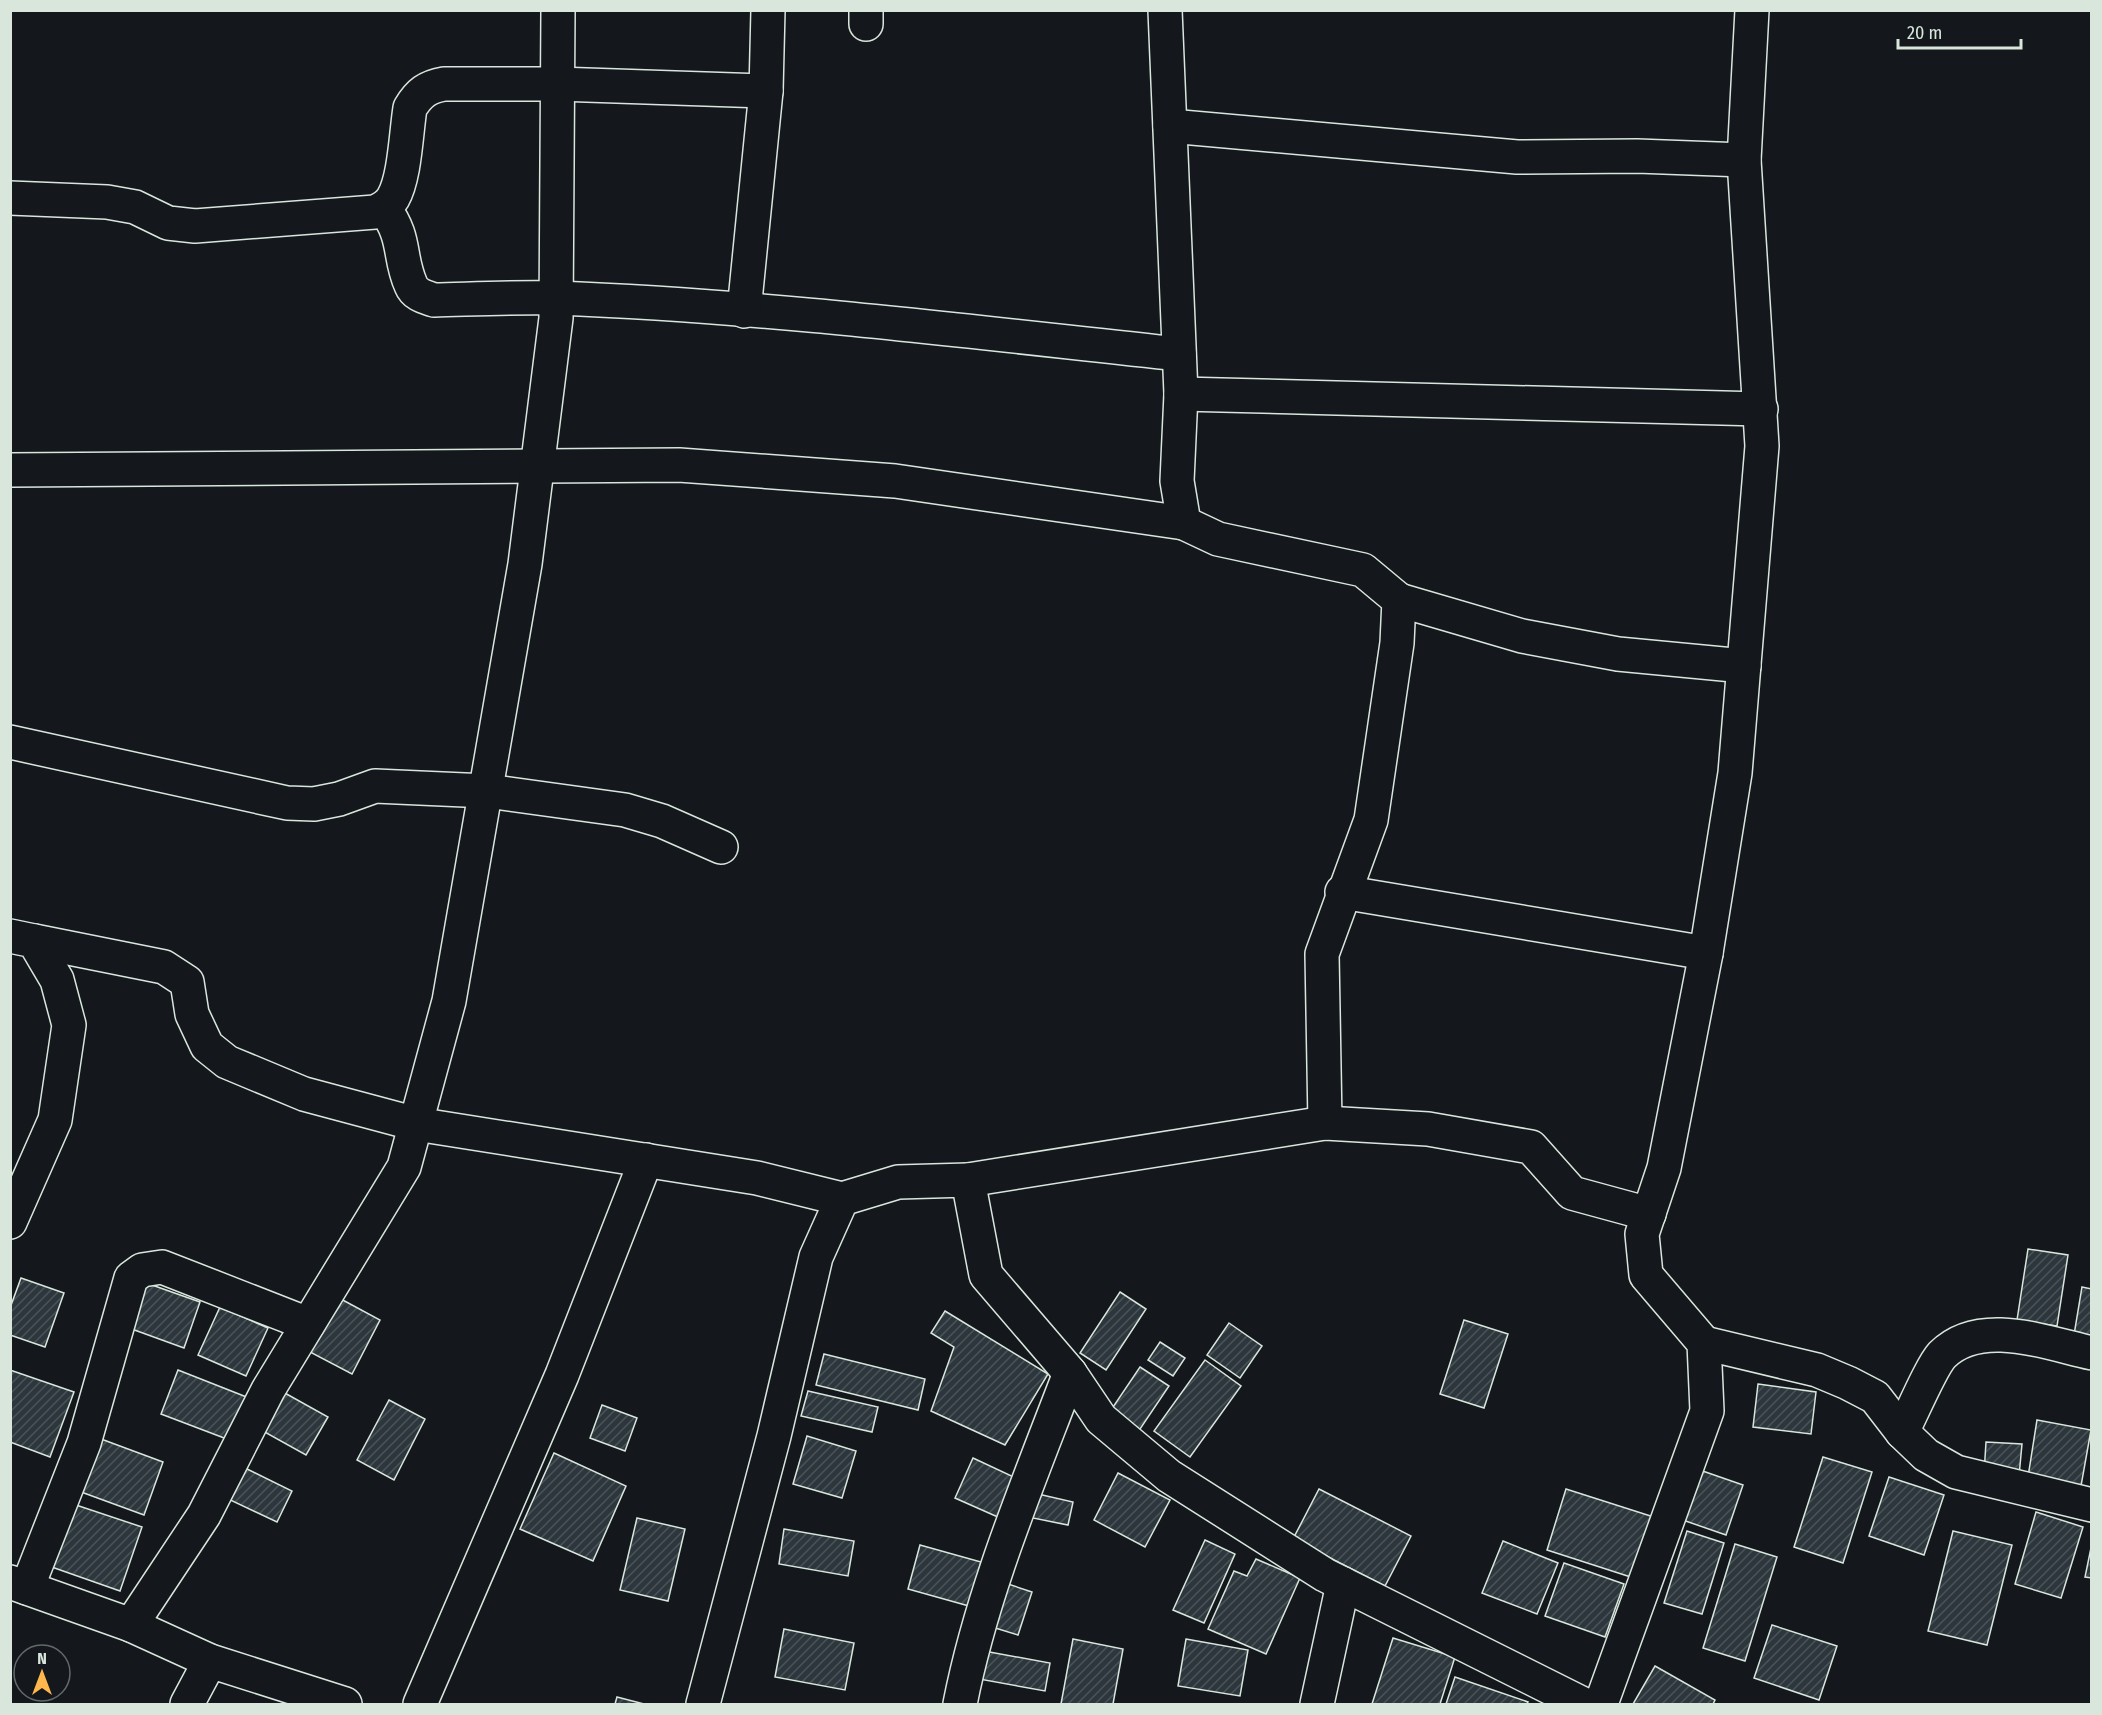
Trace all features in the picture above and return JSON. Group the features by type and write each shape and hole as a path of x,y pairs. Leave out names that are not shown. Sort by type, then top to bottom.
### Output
{"street":[{"path":"131,1625 204,1515 268,1390 404,1167 449,1001 525,564 556,318 558,10"},
{"path":"744,311 766,91 768,10"},
{"path":"1165,10 1181,394 1178,481 1184,523"},
{"path":"1752,10 1744,160 1762,446 1744,666 1735,773 1706,953 1664,1167 1642,1234 1646,1275 1704,1343 1818,1370 1848,1383 1875,1397 1902,1432 1926,1455 1956,1472 2091,1506"},
{"path":"10,198 107,202 135,207 168,223 195,226 375,212 384,208 393,198 398,184 410,108 423,90 444,84 557,84 766,91"},
{"path":"1170,126 1517,157 1637,156 1744,160"},
{"path":"384,208 396,224 411,286 419,295 434,300 556,298 744,311 864,320 1179,354"},
{"path":"1181,394 1761,409"},
{"path":"10,470 167,467 679,465 895,481 1184,523 1218,539 1363,570 1399,600 1522,636 1618,654 1744,666"},
{"path":"1325,1123 1322,954 1342,892 1371,820 1397,643 1399,600"},
{"path":"10,742 287,803 314,804 339,800 375,786 487,791 625,810 662,821 721,847"},
{"path":"1342,892 1706,953"},
{"path":"22,938 164,966 187,982 192,1014 207,1046 227,1062 304,1094 416,1124 757,1178 842,1199 898,1182 968,1180 1325,1123 1428,1129 1532,1147 1572,1193 1649,1214"},
{"path":"10,1222 55,1120 69,1025 57,980 22,938"},
{"path":"420,1704 562,1375 646,1160"},
{"path":"968,1180 986,1275 1070,1373 1101,1419 1169,1476 1325,1575 1583,1704"},
{"path":"703,1704 774,1436 816,1257 842,1199"},
{"path":"308,1324 162,1267 142,1270 131,1278 84,1443 19,1585 131,1625 210,1661 345,1704"},
{"path":"1902,1432 1941,1356 1960,1341 1985,1335 2020,1338 2091,1353"},
{"path":"1601,1704 1707,1411 1704,1343"},
{"path":"960,1704 977,1634 1022,1500 1070,1373"},
{"path":"1317,1704 1343,1584"},
{"path":"187,1704 210,1661"}],"building":[{"path":"2028,1249 2068,1255 2057,1326 2017,1320"},
{"path":"21,1278 64,1293 45,1347 10,1335 10,1308"},
{"path":"135,1279 200,1302 184,1348 118,1324"},
{"path":"2082,1287 2092,1289 2092,1351 2072,1347"},
{"path":"1120,1292 1146,1309 1106,1370 1080,1353"},
{"path":"339,1298 380,1320 352,1374 310,1352"},
{"path":"220,1307 268,1328 246,1376 198,1355"},
{"path":"945,1311 1048,1374 1005,1445 931,1411 954,1347 931,1333"},
{"path":"1464,1320 1508,1334 1484,1408 1440,1394"},
{"path":"1229,1323 1262,1346 1240,1378 1207,1355"},
{"path":"1160,1342 1185,1358 1173,1376 1148,1360"},
{"path":"824,1354 925,1379 918,1410 816,1385"},
{"path":"1205,1360 1241,1386 1190,1457 1154,1431"},
{"path":"1140,1367 1169,1386 1138,1432 1109,1413"},
{"path":"10,1370 74,1392 50,1457 10,1442"},
{"path":"178,1370 249,1398 232,1441 161,1414"},
{"path":"1758,1384 1816,1392 1811,1434 1753,1427"},
{"path":"808,1391 878,1407 872,1432 801,1416"},
{"path":"283,1392 328,1417 306,1455 261,1430"},
{"path":"389,1400 425,1419 394,1480 357,1460"},
{"path":"602,1405 637,1418 625,1451 590,1438"},
{"path":"2037,1420 2091,1430 2081,1486 2028,1477"},
{"path":"93,1436 163,1462 144,1515 73,1489"},
{"path":"807,1436 856,1451 842,1498 793,1484"},
{"path":"1986,1442 2022,1444 2019,1476 1984,1474"},
{"path":"554,1453 626,1486 593,1561 520,1529"},
{"path":"1823,1457 1872,1472 1843,1563 1794,1547"},
{"path":"973,1458 1018,1479 1000,1518 955,1498"},
{"path":"241,1466 292,1491 277,1522 226,1498"},
{"path":"1694,1468 1743,1485 1726,1535 1677,1518"},
{"path":"1118,1473 1170,1500 1145,1547 1094,1520"},
{"path":"1889,1477 1944,1495 1924,1555 1869,1536"},
{"path":"1319,1489 1411,1536 1385,1586 1293,1539"},
{"path":"1566,1489 1660,1519 1640,1580 1547,1550"},
{"path":"1038,1494 1073,1502 1068,1525 1033,1518"},
{"path":"67,1502 142,1527 120,1591 46,1565"},
{"path":"2036,1512 2083,1527 2061,1598 2015,1584"},
{"path":"637,1518 685,1529 668,1601 620,1590"},
{"path":"784,1529 854,1541 848,1576 779,1564"},
{"path":"1687,1531 1724,1543 1702,1614 1664,1603"},
{"path":"1953,1531 2012,1545 1987,1645 1928,1631"},
{"path":"1205,1540 1235,1554 1204,1623 1173,1610"},
{"path":"1503,1541 1558,1563 1537,1614 1482,1593"},
{"path":"2092,1543 2092,1578 2085,1577"},
{"path":"1735,1544 1777,1557 1745,1661 1703,1648"},
{"path":"920,1545 981,1562 969,1606 908,1589"},
{"path":"1256,1559 1300,1578 1266,1654 1208,1629 1234,1571 1247,1576"},
{"path":"1564,1563 1624,1584 1605,1637 1545,1616"},
{"path":"1005,1583 1032,1592 1018,1635 992,1627"},
{"path":"1772,1625 1837,1646 1819,1700 1754,1678"},
{"path":"784,1629 854,1643 845,1690 775,1677"},
{"path":"1393,1638 1455,1657 1440,1704 1372,1704"},
{"path":"1073,1639 1123,1649 1113,1704 1061,1704"},
{"path":"1186,1639 1248,1650 1240,1696 1178,1686"},
{"path":"984,1651 1050,1663 1045,1691 979,1679"},
{"path":"1655,1666 1715,1700 1713,1704 1633,1704"},
{"path":"1455,1677 1528,1702 1527,1704 1446,1704"},
{"path":"617,1697 644,1704 615,1704"}]}
